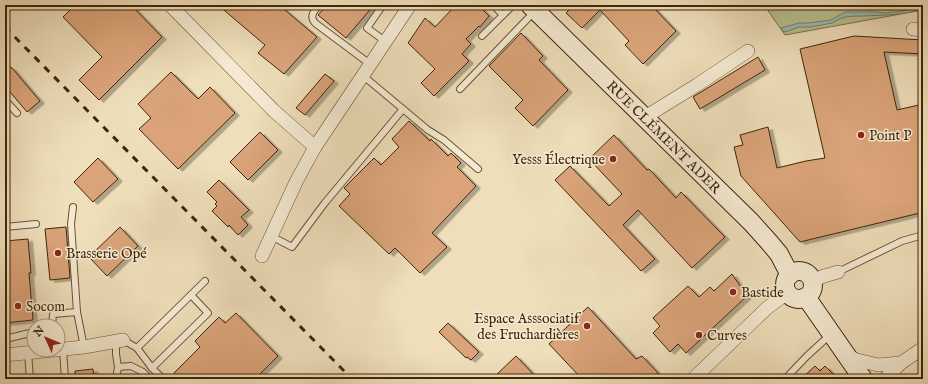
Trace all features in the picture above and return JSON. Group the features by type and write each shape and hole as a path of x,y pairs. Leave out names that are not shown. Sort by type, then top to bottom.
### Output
{"street":[{"path":"170,5 274,111 315,147"},
{"path":"262,256 296,182 315,147 410,5"},
{"name":"RUE CLÉMENT ADER","path":"533,8 756,227 779,254 790,275"},
{"path":"646,118 748,52"},
{"path":"838,272 824,276 809,289 803,299 793,298 788,293 785,285 790,275 803,272 807,274 809,289 832,333 863,379"},
{"path":"693,379 767,308 780,297 788,293"},
{"path":"66,350 120,341"},
{"path":"885,379 901,363 923,348"},
{"path":"5,355 26,353"},
{"path":"848,356 857,360 878,364 901,363"}],"lane":[{"path":"318,5 313,12 312,20 366,70 403,109 428,130 444,140 478,169"},
{"path":"383,5 367,28 385,41"},
{"path":"493,5 503,15"},
{"path":"482,36 513,5"},
{"path":"460,89 533,8"},
{"path":"5,100 17,113"},
{"path":"271,236 292,247 324,204 403,109"},
{"path":"73,207 71,224 77,312 84,347"},
{"path":"5,227 36,224"},
{"path":"838,272 902,241 923,235"},
{"path":"137,348 205,281"},
{"path":"152,368 208,313 191,295"},
{"path":"53,318 53,314 77,312"},
{"path":"785,379 832,333"},
{"path":"5,339 26,334"},
{"path":"116,379 118,367 116,354 120,341 137,348 162,379"},
{"path":"28,358 30,379"},
{"path":"64,358 65,379"},
{"path":"118,367 131,366 143,372 150,379"}],"green space":[{"path":"764,5 923,5 923,10 785,35"}],"water":[{"path":"919,5 923,5 923,9 886,15 846,17 832,23 811,27 799,27 784,32 781,28 799,23 831,20 845,12 884,13 904,11"}],"building":[{"path":"75,5 131,5 162,37 99,100 79,80 102,57 63,17"},
{"path":"218,5 279,5 317,37 284,74 258,53 265,45"},
{"path":"327,5 374,5 346,38 318,15"},
{"path":"456,5 478,5 489,16 480,27 479,26 466,39 471,44 462,54 469,61 434,96 421,83 435,69 408,43 425,18 435,27"},
{"path":"574,5 651,5 676,31 643,64 625,45 629,41 600,10 582,28 566,13"},
{"path":"521,33 543,56 539,60 568,90 533,126 515,108 523,100 489,66"},
{"name":"Point P","path":"854,36 923,40 923,54 884,52 897,110 923,104 923,206 919,206 920,213 800,242 741,176 734,147 743,145 740,135 768,127 777,168 825,158 800,49"},
{"path":"758,57 765,70 700,109 693,97"},
{"path":"5,65 12,68 40,101 27,112 5,86"},
{"path":"171,72 198,99 210,87 235,113 178,169 139,129 151,118 138,104"},
{"path":"325,74 334,81 305,115 296,108"},
{"path":"409,121 430,141 431,139 448,156 451,153 461,163 457,167 476,186 432,233 447,247 420,273 395,248 389,254 339,206 350,194 344,188 374,158 381,165 399,147 392,139"},
{"path":"260,132 278,150 248,180 230,162"},
{"path":"614,135 676,198 681,192 725,237 692,268 638,210 623,225 655,259 641,271 555,180 570,166 609,206 622,194 589,159"},
{"path":"98,158 118,179 93,202 74,182"},
{"path":"219,180 249,210 241,217 248,225 238,235 229,225 228,227 212,211 217,206 215,204 217,202 207,192"},
{"name":"Brasserie Opé","path":"66,227 70,278 50,280 45,229"},
{"path":"120,227 138,246 107,276 89,257"},
{"path":"28,239 33,318 26,318 26,321 5,323 5,241"},
{"path":"732,274 747,296 686,353 678,344 670,352 653,333 660,326 653,318 688,286 699,297 710,287 714,291"},
{"name":"Espace Asssociatif des Fruchardières","path":"588,307 636,359 642,356 658,373 657,379 582,379 549,344"},
{"path":"236,313 278,356 255,379 179,379 174,373 200,347 195,341 219,317 225,323"},
{"path":"448,323 479,352 471,360 467,357 466,358 439,332"},
{"path":"516,356 538,379 492,379"},
{"path":"815,366 820,371 825,366 838,379 801,379"},
{"path":"93,369 94,379 75,379 75,371"}],"railway":[{"path":"5,27 352,379"}],"place":[{"name":"Point P","path":"861,135"},
{"name":"Yesss Électrique","path":"613,159"},
{"name":"Brasserie Opé","path":"58,253"},
{"name":"Bastide","path":"733,292"},
{"name":"Socom","path":"18,306"},
{"name":"Espace Asssociatif des Fruchardières","path":"587,326"},
{"name":"Curves","path":"699,335"}]}
